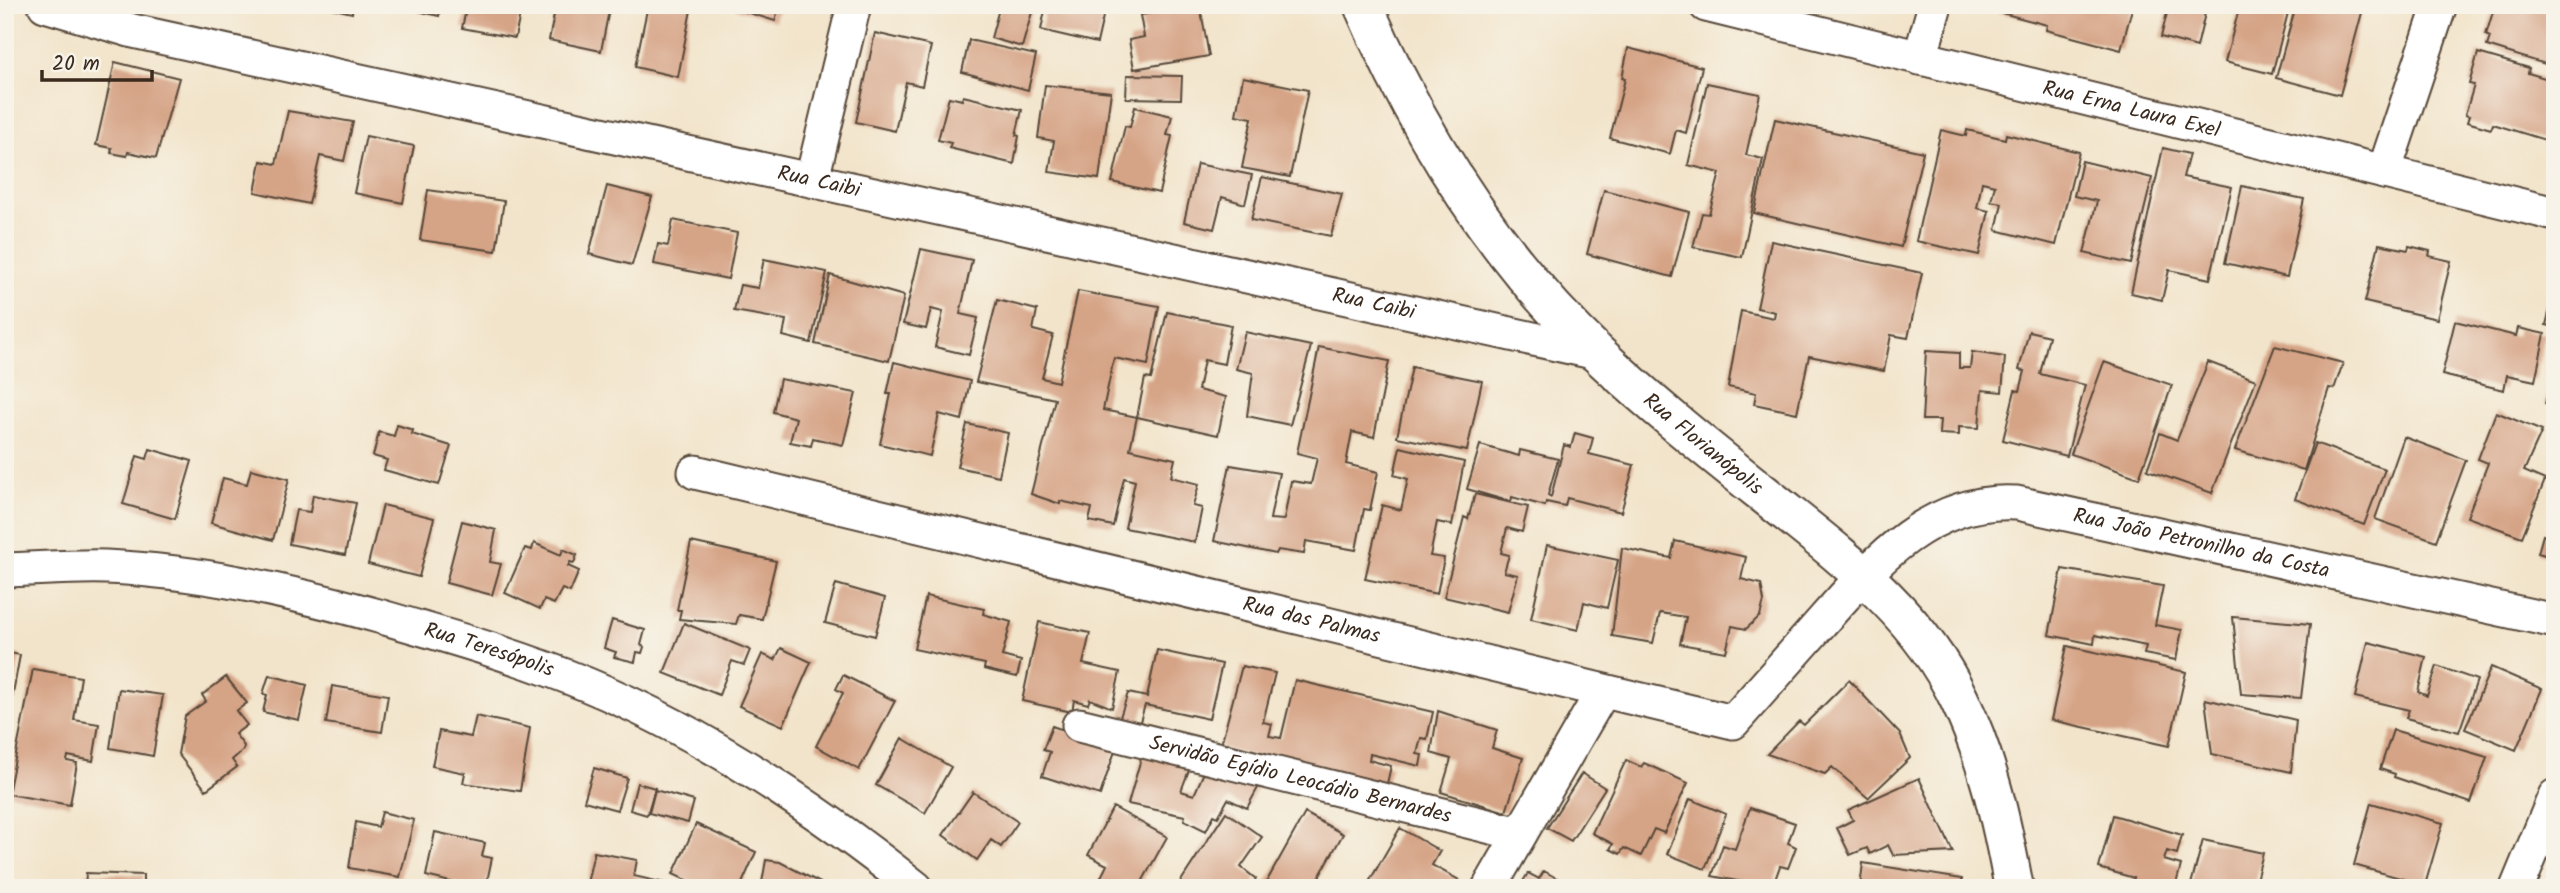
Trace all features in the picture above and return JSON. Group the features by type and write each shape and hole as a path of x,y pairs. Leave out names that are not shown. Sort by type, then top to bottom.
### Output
{"main road":[{"name":"Rua Florianópolis","path":"1363,5 1414,110 1454,180 1504,250 1597,353 1685,431 1864,574 1897,607 1932,654 1958,697 1981,751 2001,818 2014,888"}],"street":[{"name":"Rua Caibi","path":"45,5 133,31 1597,353"},
{"path":"812,179 854,5"},
{"name":"Rua Erna Laura Exel","path":"1706,5 2555,214"},
{"path":"1920,58 1935,5"},
{"path":"2384,172 2440,5"},
{"name":"Rua das Palmas","path":"695,472 1733,722 1864,574"},
{"name":"Rua João Petronilho da Costa","path":"1864,574 1922,527 1959,510 1991,501 2017,503 2555,621"},
{"name":"Rua Teresópolis","path":"5,570 105,567 191,575 310,597 471,643 589,685 678,729 783,790 916,888"},
{"path":"1489,888 1602,691"},
{"name":"Servidão Egídio Leocádio Bernardes","path":"1079,725 1520,834"},
{"path":"2517,888 2555,796"}],"building":[{"path":"318,5 353,5 352,13"},
{"path":"393,5 442,5 439,16"},
{"path":"467,5 522,5 515,38 462,28"},
{"path":"556,5 610,5 601,51 549,40"},
{"path":"648,5 692,5 678,77 635,67"},
{"path":"737,5 788,5 786,12 778,10 775,21 736,9"},
{"path":"1000,5 1034,5 1022,47 991,38"},
{"path":"1046,5 1105,8 1097,43 1041,30"},
{"path":"1200,5 1209,56 1134,69 1129,40 1144,37 1140,15"},
{"path":"2000,5 2133,5 2121,50 2046,30 2047,25 1998,12"},
{"path":"2169,5 2207,5 2197,47 2161,37"},
{"path":"2240,5 2290,5 2272,74 2225,62"},
{"path":"2296,5 2364,5 2340,95 2276,78"},
{"path":"2495,5 2539,5 2538,8 2555,13 2555,67 2487,46 2490,37 2486,35"},
{"path":"875,33 931,46 922,86 906,82 895,131 856,122"},
{"path":"969,40 1036,55 1028,90 962,72"},
{"path":"1628,48 1702,67 1686,133 1676,130 1670,154 1610,138 1625,79 1622,78"},
{"path":"2478,53 2529,68 2528,73 2555,81 2555,143 2493,124 2491,129 2467,122 2469,116 2465,115 2474,85 2469,84"},
{"path":"115,62 179,78 156,158 128,152 127,156 111,153 112,148 96,145"},
{"path":"1127,75 1182,76 1181,99 1126,98"},
{"path":"1243,77 1308,90 1290,177 1242,168 1252,118 1236,115"},
{"path":"1707,83 1760,94 1746,155 1763,159 1742,257 1693,247 1702,213 1709,214 1720,173 1688,165"},
{"path":"1045,85 1111,92 1099,179 1049,172 1054,141 1038,138"},
{"path":"963,96 1022,110 1016,135 1019,136 1014,164 949,148 951,143 938,140 949,97 962,100"},
{"path":"1135,107 1172,116 1167,135 1172,136 1159,193 1112,182 1125,126 1130,127"},
{"path":"288,111 353,122 344,161 320,156 309,204 255,192 261,161 276,164"},
{"path":"1775,119 1923,152 1901,247 1754,213"},
{"path":"1941,130 1966,136 1967,130 2005,139 2006,134 2079,152 2056,245 1996,230 2002,203 1991,201 1995,185 1982,182 1977,208 1989,211 1979,255 1916,241"},
{"path":"366,136 414,146 403,203 354,193"},
{"path":"2163,148 2189,154 2183,177 2232,187 2210,279 2169,270 2162,300 2131,293"},
{"path":"2082,161 2152,178 2131,264 2084,253 2097,201 2074,196"},
{"path":"1197,164 1252,175 1245,204 1222,197 1214,229 1184,222"},
{"path":"1262,177 1342,194 1331,236 1251,220"},
{"path":"607,186 652,197 632,265 589,254"},
{"path":"2242,186 2304,199 2287,277 2225,263"},
{"path":"428,190 504,201 496,251 420,240"},
{"path":"1604,190 1689,212 1672,277 1587,254"},
{"path":"673,220 737,233 728,279 654,264 658,244 668,246"},
{"path":"1771,241 1922,273 1908,338 1891,335 1884,371 1809,356 1797,413 1754,404 1756,393 1728,387 1741,311 1774,318 1775,312 1757,308"},
{"path":"2379,244 2408,250 2409,246 2430,251 2429,256 2451,261 2437,319 2365,302"},
{"path":"921,249 972,260 960,314 978,318 969,355 935,347 943,312 931,309 926,329 903,324"},
{"path":"764,259 827,272 811,343 783,336 786,320 734,311 740,285 758,288"},
{"path":"830,275 904,296 889,361 815,344"},
{"path":"1078,291 1159,306 1148,365 1114,358 1103,410 1137,417 1130,449 1175,459 1171,477 1199,484 1193,506 1202,508 1195,542 1125,528 1135,481 1124,478 1113,526 1089,521 1092,508 1060,501 1060,504 1031,494 1055,399 976,382 997,300 1037,310 1033,330 1053,335 1042,378 1058,382"},
{"path":"2555,293 2555,327 2546,325"},
{"path":"1167,312 1231,325 1224,364 1204,360 1198,390 1226,397 1218,435 1137,417 1145,378 1151,379"},
{"path":"2455,321 2516,336 2518,328 2545,334 2535,381 2507,375 2504,390 2442,375"},
{"path":"2029,331 2049,336 2040,374 2085,385 2067,456 2003,440 2015,390 2020,391 2025,371 2019,370"},
{"path":"1245,332 1311,346 1290,425 1247,416 1253,373 1236,369"},
{"path":"2275,346 2343,363 2334,389 2329,388 2304,470 2235,450"},
{"path":"1319,347 1389,361 1374,437 1352,432 1346,464 1378,472 1370,510 1364,509 1356,550 1306,541 1304,554 1278,550 1276,554 1214,541 1230,465 1279,473 1270,519 1284,520 1291,481 1311,484 1317,458 1297,453"},
{"path":"1926,351 1959,353 1959,368 1970,368 1972,352 2005,357 2002,392 1982,390 1979,428 1959,427 1959,435 1939,434 1940,420 1922,420"},
{"path":"894,362 970,381 962,420 939,414 930,456 880,444 891,394 887,394"},
{"path":"2104,362 2172,385 2139,478 2071,454"},
{"path":"2208,362 2256,380 2212,493 2147,470 2160,433 2177,440"},
{"path":"1412,367 1482,381 1467,451 1397,437"},
{"path":"2555,370 2555,406 2545,404"},
{"path":"780,379 856,393 843,445 813,438 811,446 790,442 796,418 773,412"},
{"path":"2496,412 2542,431 2524,471 2545,480 2522,537 2467,517 2488,463 2478,459"},
{"path":"967,424 1008,433 999,476 957,467"},
{"path":"397,425 413,430 412,434 451,446 439,485 384,470 387,460 373,456 379,432 394,436"},
{"path":"1575,433 1593,438 1589,454 1634,465 1621,512 1567,498 1565,506 1546,502 1545,506 1512,497 1511,502 1467,489 1480,445 1519,456 1520,450 1558,459 1548,495 1551,497 1564,445 1571,447"},
{"path":"2404,437 2466,460 2436,541 2375,519"},
{"path":"2315,443 2385,469 2364,525 2295,499"},
{"path":"1400,447 1464,462 1452,525 1437,522 1430,556 1444,558 1437,594 1365,579 1382,505 1401,510 1408,479 1394,475"},
{"path":"150,449 192,461 175,519 123,504 137,456 147,459"},
{"path":"251,469 289,479 273,540 211,523 223,478 247,484"},
{"path":"1475,494 1528,507 1522,532 1507,528 1501,553 1509,555 1504,572 1518,575 1508,612 1444,597 1464,517 1468,519"},
{"path":"313,495 356,503 345,555 289,544 296,510 310,512"},
{"path":"383,505 434,518 419,577 368,564"},
{"path":"2554,512 2555,558 2538,553 2543,535 2547,537"},
{"path":"462,521 496,530 490,562 501,564 492,595 446,583"},
{"path":"1675,541 1746,557 1741,579 1761,584 1764,601 1760,616 1746,629 1732,626 1726,652 1680,644 1686,617 1660,613 1653,643 1612,636 1622,548 1671,558"},
{"path":"691,542 776,561 762,619 739,615 736,624 679,619 681,610 677,610"},
{"path":"534,543 561,555 563,549 577,555 574,563 570,562 568,566 579,571 570,592 562,589 554,604 544,600 540,609 505,593 525,548 532,550"},
{"path":"1547,545 1618,560 1607,608 1584,602 1578,630 1531,619"},
{"path":"2062,569 2163,586 2155,625 2182,630 2176,660 2144,654 2146,646 2095,635 2094,644 2049,635"},
{"path":"836,584 885,598 875,636 825,623"},
{"path":"926,596 984,609 983,614 1011,622 1002,656 1021,661 1017,677 984,669 985,664 914,649"},
{"path":"2233,617 2310,624 2301,698 2241,694"},
{"path":"612,620 645,630 641,645 644,647 642,653 637,652 635,662 614,657 616,652 604,648"},
{"path":"1039,622 1090,633 1083,664 1120,672 1112,708 1090,699 1088,704 1074,700 1072,712 1022,701"},
{"path":"684,623 750,650 744,665 732,661 719,695 664,673"},
{"path":"2368,642 2426,657 2418,692 2427,696 2437,666 2477,680 2459,732 2406,718 2409,710 2355,697"},
{"path":"2067,646 2186,672 2169,746 2051,720"},
{"path":"781,648 811,662 783,726 739,706 762,654 775,660"},
{"path":"1157,650 1222,664 1209,719 1145,705 1138,728 1118,723 1128,693 1147,697"},
{"path":"5,652 20,655 7,726 5,726"},
{"path":"1242,666 1275,673 1263,722 1272,724 1269,736 1281,738 1295,680 1433,712 1427,739 1421,738 1417,754 1422,755 1420,766 1370,754 1369,760 1391,766 1386,788 1220,748"},
{"path":"2491,667 2542,689 2516,750 2465,729"},
{"path":"33,669 81,677 74,720 99,724 93,761 68,756 67,761 77,763 70,805 8,794"},
{"path":"269,675 307,685 299,720 263,712 267,695 263,694"},
{"path":"843,675 895,701 859,770 816,746 843,693 836,689"},
{"path":"226,677 247,703 236,711 247,725 235,734 244,746 232,760 237,767 206,790 178,754 185,716 206,701 202,695"},
{"path":"1849,680 1900,734 1910,758 1868,798 1832,767 1825,774 1767,754 1799,721 1804,725"},
{"path":"332,686 388,695 382,732 326,723"},
{"path":"119,689 163,695 153,756 110,748"},
{"path":"2205,699 2296,720 2291,772 2212,754"},
{"path":"1438,711 1497,730 1492,748 1523,758 1506,812 1441,792 1451,759 1431,753"},
{"path":"476,716 530,728 520,791 463,783 465,773 432,766 439,731 471,737"},
{"path":"1052,726 1116,748 1100,795 1042,776 1050,752 1043,750"},
{"path":"2393,730 2487,757 2471,803 2394,777 2395,774 2380,769"},
{"path":"902,738 951,767 925,813 876,785"},
{"path":"1144,748 1192,762 1181,791 1194,795 1208,763 1260,784 1247,808 1228,799 1218,817 1214,815 1206,831 1184,820 1185,816 1128,804"},
{"path":"1626,760 1641,767 1644,763 1688,783 1664,833 1654,829 1641,856 1624,848 1620,854 1610,849 1613,844 1592,833"},
{"path":"594,768 627,778 617,810 584,801"},
{"path":"1582,773 1605,788 1571,841 1547,828"},
{"path":"1919,778 1953,852 1893,855 1888,845 1870,854 1867,848 1850,855 1837,828 1853,820 1848,810"},
{"path":"637,783 655,788 647,815 630,810"},
{"path":"655,790 694,801 688,823 649,813"},
{"path":"973,792 1018,822 1001,847 991,840 977,860 943,835"},
{"path":"1690,799 1726,814 1705,869 1667,854"},
{"path":"2371,803 2443,823 2425,885 2354,865"},
{"path":"1113,807 1167,837 1142,882 1146,885 1145,888 1117,888 1100,879 1107,865 1088,855"},
{"path":"1750,808 1795,823 1788,843 1796,847 1788,868 1780,866 1772,888 1712,876 1723,845 1735,849"},
{"path":"382,812 414,820 400,877 349,868 356,822 378,827"},
{"path":"1226,812 1262,837 1241,867 1256,879 1251,888 1185,888 1179,884"},
{"path":"1305,813 1343,834 1313,888 1263,888"},
{"path":"2113,815 2182,835 2177,854 2167,851 2164,860 2181,865 2175,888 2142,888 2132,885 2134,878 2099,868"},
{"path":"696,824 756,852 740,888 703,888 673,874"},
{"path":"1400,828 1440,851 1432,865 1459,880 1455,888 1379,888 1369,882"},
{"path":"435,832 485,843 482,856 492,858 486,886 477,884 475,888 426,876"},
{"path":"2203,840 2263,853 2254,888 2190,888"},
{"path":"594,852 637,860 634,876 686,888 586,888"},
{"path":"766,860 780,862 830,888 761,888"},
{"path":"1863,863 1962,879 1961,888 1860,888"},
{"path":"1544,871 1574,888 1519,888 1528,873 1539,879"},
{"path":"86,873 143,875 143,888 85,888"},
{"path":"2401,882 2416,887 2416,888 2398,888"}]}
